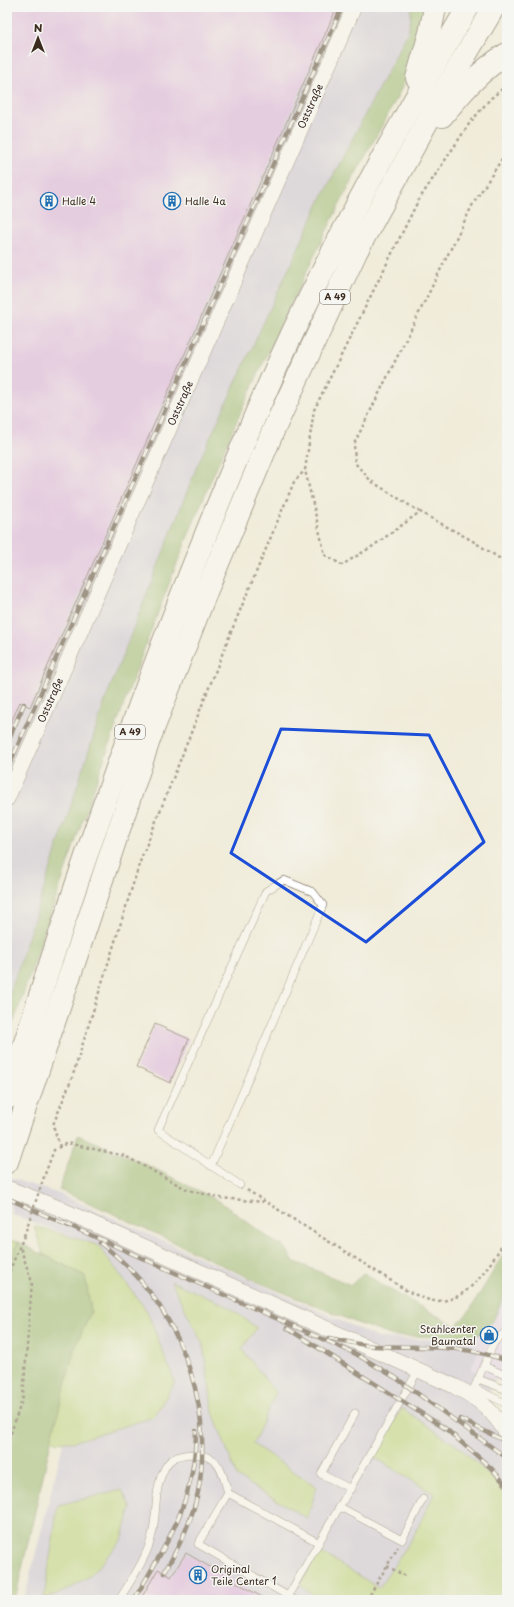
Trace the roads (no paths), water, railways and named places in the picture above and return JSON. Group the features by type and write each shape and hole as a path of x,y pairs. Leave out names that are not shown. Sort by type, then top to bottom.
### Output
{"highway":[{"path":"391,142 421,67 435,7"},
{"name":"A 49","path":"7,1098 80,872 184,586 274,373 340,238 391,142 468,7"},
{"name":"A 49","path":"10,1152 150,737 206,592 273,431 356,252 440,100 494,7"},
{"path":"404,166 432,128 469,86 486,70 507,54"}],"street":[{"name":"Oststraße","path":"7,799 354,7"},
{"path":"7,1188 56,1207 419,1369 473,1391 499,1420 507,1434"}],"lane":[{"path":"211,1166 323,905 313,892 284,880 266,891 158,1130 211,1166 240,1185"},
{"path":"507,1330 494,1343 473,1391 507,1404"},
{"path":"484,1366 507,1376"},
{"path":"228,1493 198,1544 292,1598 319,1543 419,1369"},
{"path":"478,1379 507,1390"},
{"path":"351,1489 321,1474 355,1413"},
{"path":"119,1600 146,1554 152,1535 155,1496 160,1478 167,1464 180,1456 197,1454 214,1460 222,1474 228,1493 319,1543"},
{"path":"340,1507 402,1540 423,1499"}],"railway":[{"path":"7,770 342,7"},
{"path":"7,743 24,704"},
{"path":"7,1198 69,1226"},
{"path":"64,1223 356,1354 396,1378 507,1458"},
{"path":"100,1243 127,1266 150,1292 169,1322 184,1354 195,1388 201,1422 202,1457 198,1492 184,1534 164,1573"},
{"path":"287,1328 446,1429 491,1468 507,1486"},
{"path":"329,1338 374,1346 425,1347 473,1351 507,1361"},
{"path":"460,1419 507,1442"},
{"path":"134,1600 158,1559 185,1500 191,1479 196,1431"}],"place":[{"name":"Halle 4","path":"49,201"},
{"name":"Halle 4a","path":"172,201"},
{"name":"Stahlcenter Baunatal","path":"489,1335"},
{"name":"Original Teile Center 1","path":"198,1575"}]}
